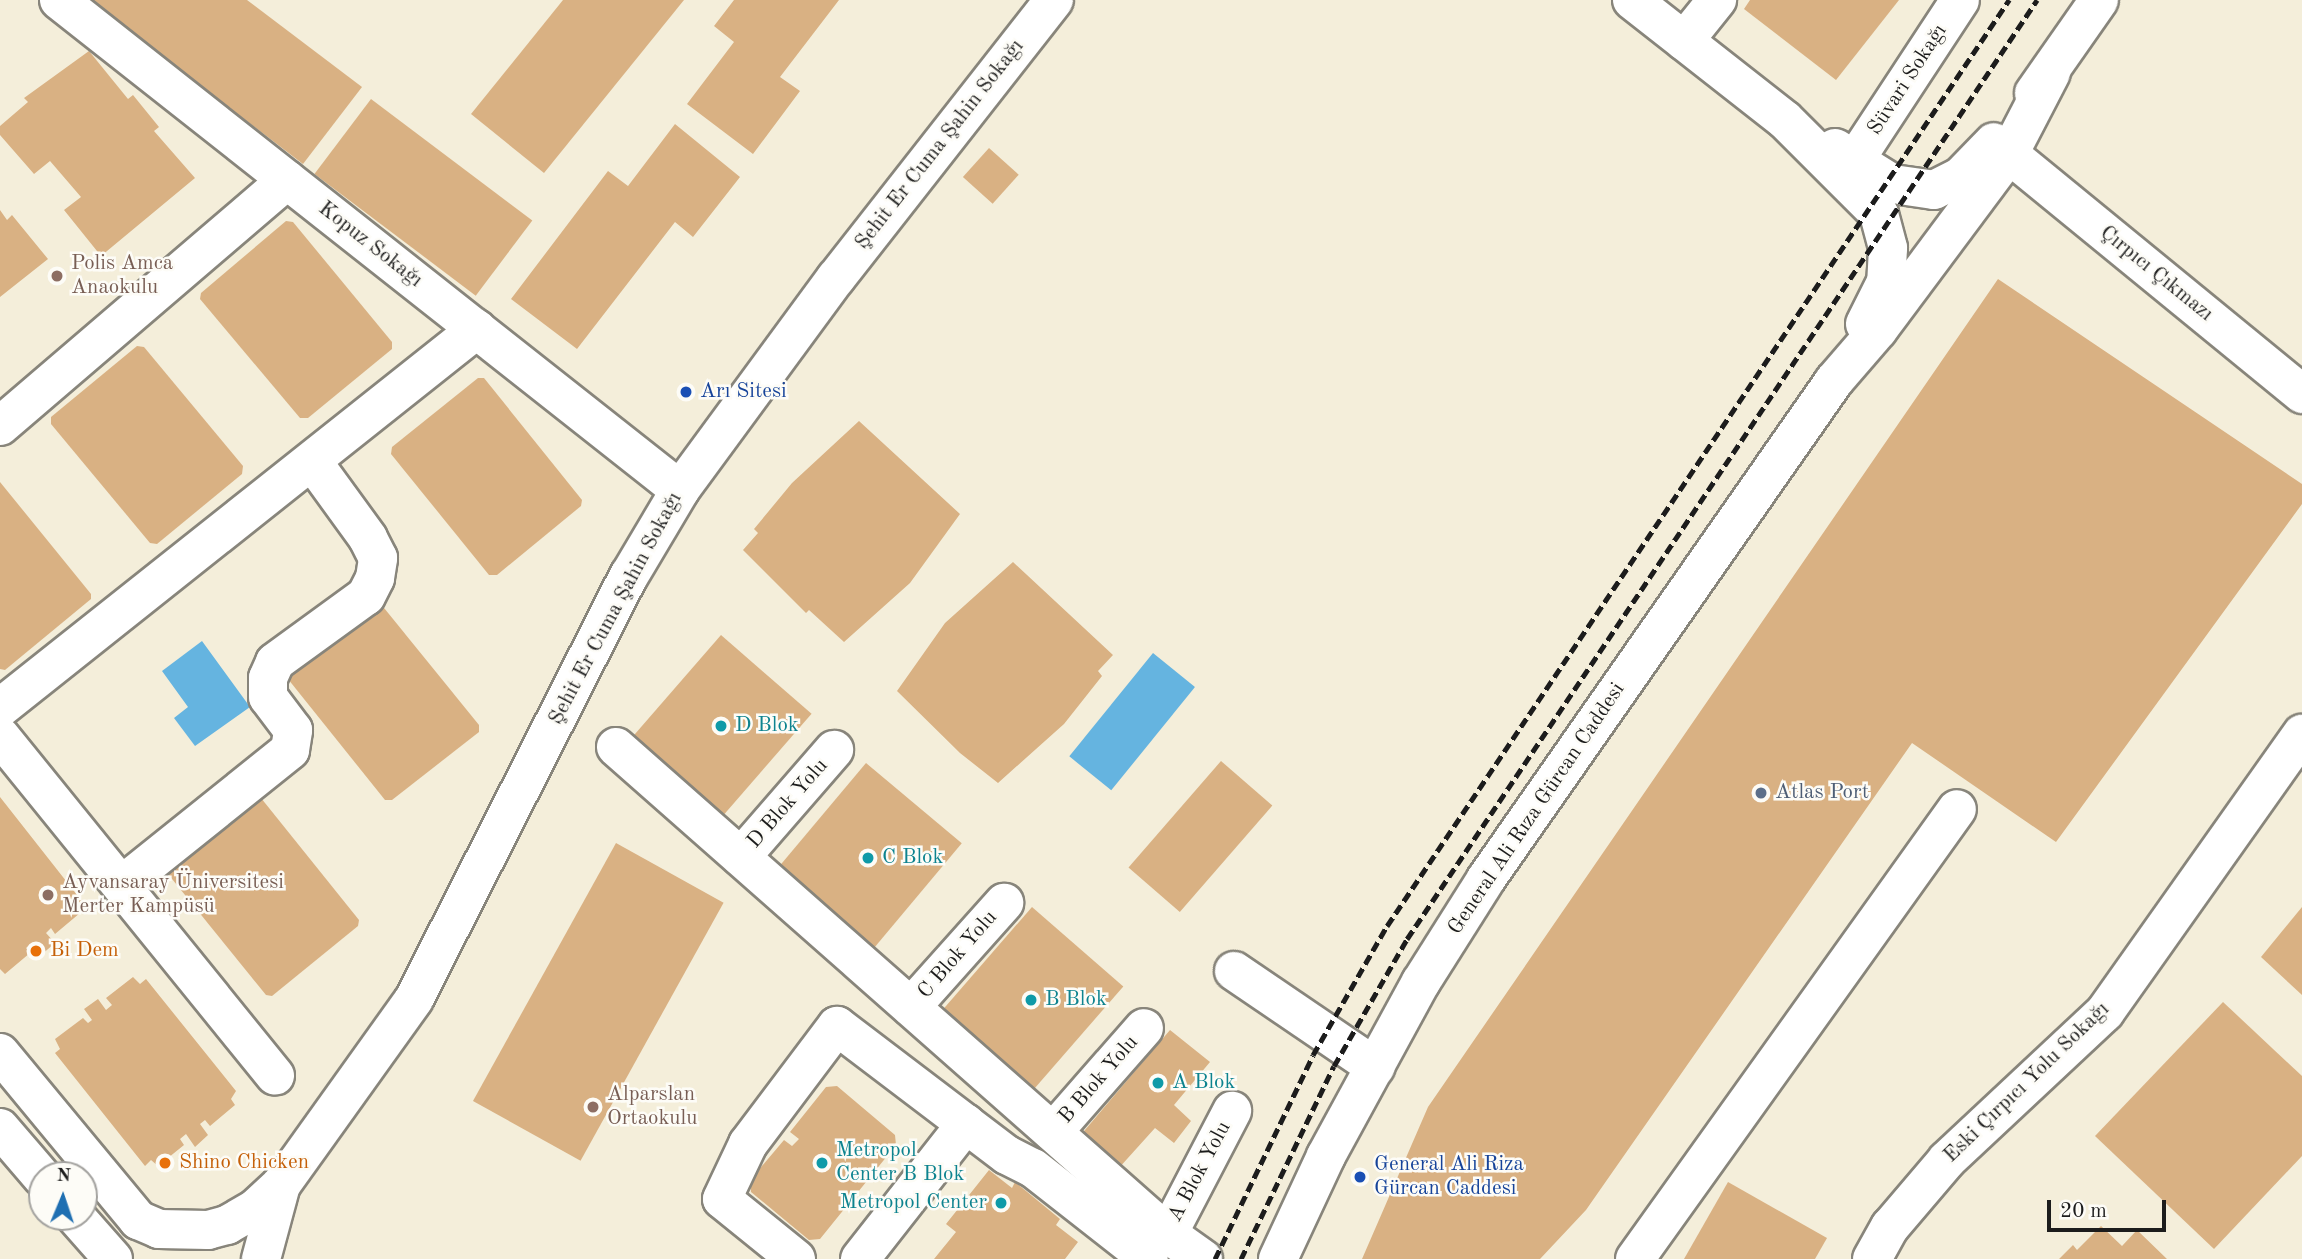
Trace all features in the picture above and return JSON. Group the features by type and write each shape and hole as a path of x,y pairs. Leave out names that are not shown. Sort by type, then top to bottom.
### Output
{"main road":[{"name":"Kopuz Sokağı","path":"59,0 680,490"},
{"name":"Şehit Er Cuma Şahin Sokağı","path":"281,1185 414,999 629,576 680,490 836,278 1054,0"},
{"path":"1632,0 1785,120 1879,214 1888,248 1882,291 1834,381"},
{"path":"1684,41 1717,0"},
{"name":"Süvari Sokağı","path":"1856,160 1960,0"},
{"path":"1834,381 1878,330 2009,154 2051,73 2099,0"},
{"path":"1785,120 1893,184 1934,191 1961,176 2051,73"},
{"name":"Çırpıcı Çıkmazı","path":"2009,154 2302,394"},
{"path":"0,426 287,180"},
{"path":"0,708 477,329"},
{"name":"General Ali Rıza Gürcan Caddesi","path":"1278,1259 1326,1156 1421,982 1486,879 1834,381"},
{"path":"123,884 289,750 293,730 268,698 268,678 275,662 366,596 375,578 378,558 368,538 312,461"},
{"name":"Eski Çırpıcı Yolu Sokağı","path":"1872,1259 1890,1227 1947,1160 2105,1012 2302,734"},
{"path":"0,736 123,884 275,1076"},
{"path":"616,747 1053,1132 1158,1246"},
{"name":"D Blok Yolu","path":"741,857 834,750"},
{"path":"1635,1259 1957,809"},
{"name":"C Blok Yolu","path":"912,1007 1004,903"},
{"path":"1234,971 1375,1067"},
{"path":"796,1259 722,1199 748,1144 837,1026 1007,1155 1033,1168 1158,1246 1203,1259"},
{"name":"B Blok Yolu","path":"1053,1132 1144,1028"},
{"path":"0,1053 138,1220 159,1229 208,1230 227,1225 256,1208 281,1185"},
{"name":"A Blok Yolu","path":"1158,1246 1232,1111"},
{"path":"860,1259 966,1124"},
{"path":"0,1128 28,1161"},
{"path":"261,1259 281,1185"},
{"path":"88,1231 113,1259"}],"water":[{"path":"202,641 250,707 195,746 174,718 188,707 162,671"},
{"path":"1153,653 1195,687 1111,790 1069,756"}],"building":[{"path":"88,0 247,0 362,87 303,164"},
{"path":"563,0 684,0 544,173 471,114"},
{"path":"734,0 839,0 780,77 800,91 753,154 687,104 734,42 714,26"},
{"path":"1750,0 1899,0 1836,80 1744,9"},
{"path":"89,51 128,99 133,95 159,127 154,131 195,178 101,256 64,210 81,197 50,161 34,174 0,135 0,126 28,102 24,98"},
{"path":"371,99 532,221 476,296 314,174"},
{"path":"675,124 740,177 693,237 675,222 577,349 511,299 608,171 628,186"},
{"path":"989,148 1019,175 993,204 963,177"},
{"path":"0,210 7,220 12,215 48,259 0,297"},
{"path":"286,221 293,222 392,342 392,349 308,418 300,418 200,299 201,293"},
{"name":"Atlas Port","path":"1998,279 2302,484 2302,504 2056,842 1912,743 1586,1210 1540,1259 1362,1259 1428,1107"},
{"path":"137,346 144,347 243,466 242,474 157,544 150,543 51,424 51,417"},
{"path":"478,378 484,378 582,500 581,506 497,575 489,575 391,454 392,447"},
{"path":"859,421 960,514 910,583 844,642 809,610 806,613 743,550 758,533 754,529 792,483"},
{"path":"0,482 91,594 91,599 5,670 0,669"},
{"path":"1013,562 1113,655 1098,671 1102,676 1064,724 998,783 960,753 897,691 945,623"},
{"path":"380,603 479,725 479,732 392,800 385,800 288,679 288,672"},
{"name":"D Blok","path":"721,635 812,714 720,819 629,741"},
{"path":"1221,761 1272,806 1180,912 1128,867"},
{"name":"C Blok","path":"866,763 962,843 870,953 774,873"},
{"path":"0,797 81,900 76,908 80,913 55,934 51,928 46,933 55,943 40,956 31,944 26,948 30,953 5,974 0,969"},
{"path":"261,798 359,920 358,926 272,996 266,995 168,874 169,867 254,799"},
{"path":"616,843 724,903 581,1161 473,1101"},
{"name":"B Blok","path":"1032,907 1123,986 1030,1094 938,1015"},
{"path":"2302,907 2302,995 2261,957"},
{"path":"133,977 140,984 146,979 236,1091 231,1099 235,1105 210,1126 205,1120 200,1124 208,1135 195,1147 186,1134 180,1139 184,1145 158,1166 151,1160 145,1166 55,1053 60,1049 55,1039 83,1018 88,1023 92,1020 84,1009 98,999 106,1010 112,1005 106,998"},
{"path":"2223,1002 2302,1076 2302,1156 2214,1249 2095,1136"},
{"name":"A Blok","path":"1170,1030 1210,1062 1174,1105 1191,1121 1174,1143 1155,1128 1118,1169 1079,1137"},
{"name":"Metropol Center B Blok","path":"837,1086 895,1135 896,1145 820,1239 809,1240 751,1192 750,1180 784,1140 792,1146 799,1139 790,1132 826,1087"},
{"name":"Metropol Center","path":"989,1170 1012,1188 1015,1182 1060,1219 1056,1225 1078,1242 1065,1259 934,1259 956,1232 946,1224"},
{"path":"1728,1182 1827,1238 1815,1259 1684,1259"},
{"path":"2101,1226 2122,1246 2137,1230 2167,1259 2059,1259 2073,1245 2077,1250"}],"railway":[{"path":"1215,1259 1313,1055 1387,926 2009,0"},
{"path":"1241,1259 1334,1066 1407,939 2037,0"}],"place":[{"name":"Polis Amca Anaokulu","path":"57,276"},
{"name":"Arı Sitesi","path":"686,392"},
{"name":"D Blok","path":"721,726"},
{"name":"Atlas Port","path":"1761,793"},
{"name":"C Blok","path":"868,858"},
{"name":"Ayvansaray Üniversitesi Merter Kampüsü","path":"48,895"},
{"name":"Bi Dem","path":"36,951"},
{"name":"B Blok","path":"1031,1000"},
{"name":"A Blok","path":"1158,1083"},
{"name":"Alparslan Ortaokulu","path":"593,1107"},
{"name":"Shino Chicken","path":"165,1163"},
{"name":"Metropol Center B Blok","path":"822,1163"},
{"name":"General Ali Riza Gürcan Caddesi","path":"1360,1177"},
{"name":"Metropol Center","path":"1001,1203"}]}
